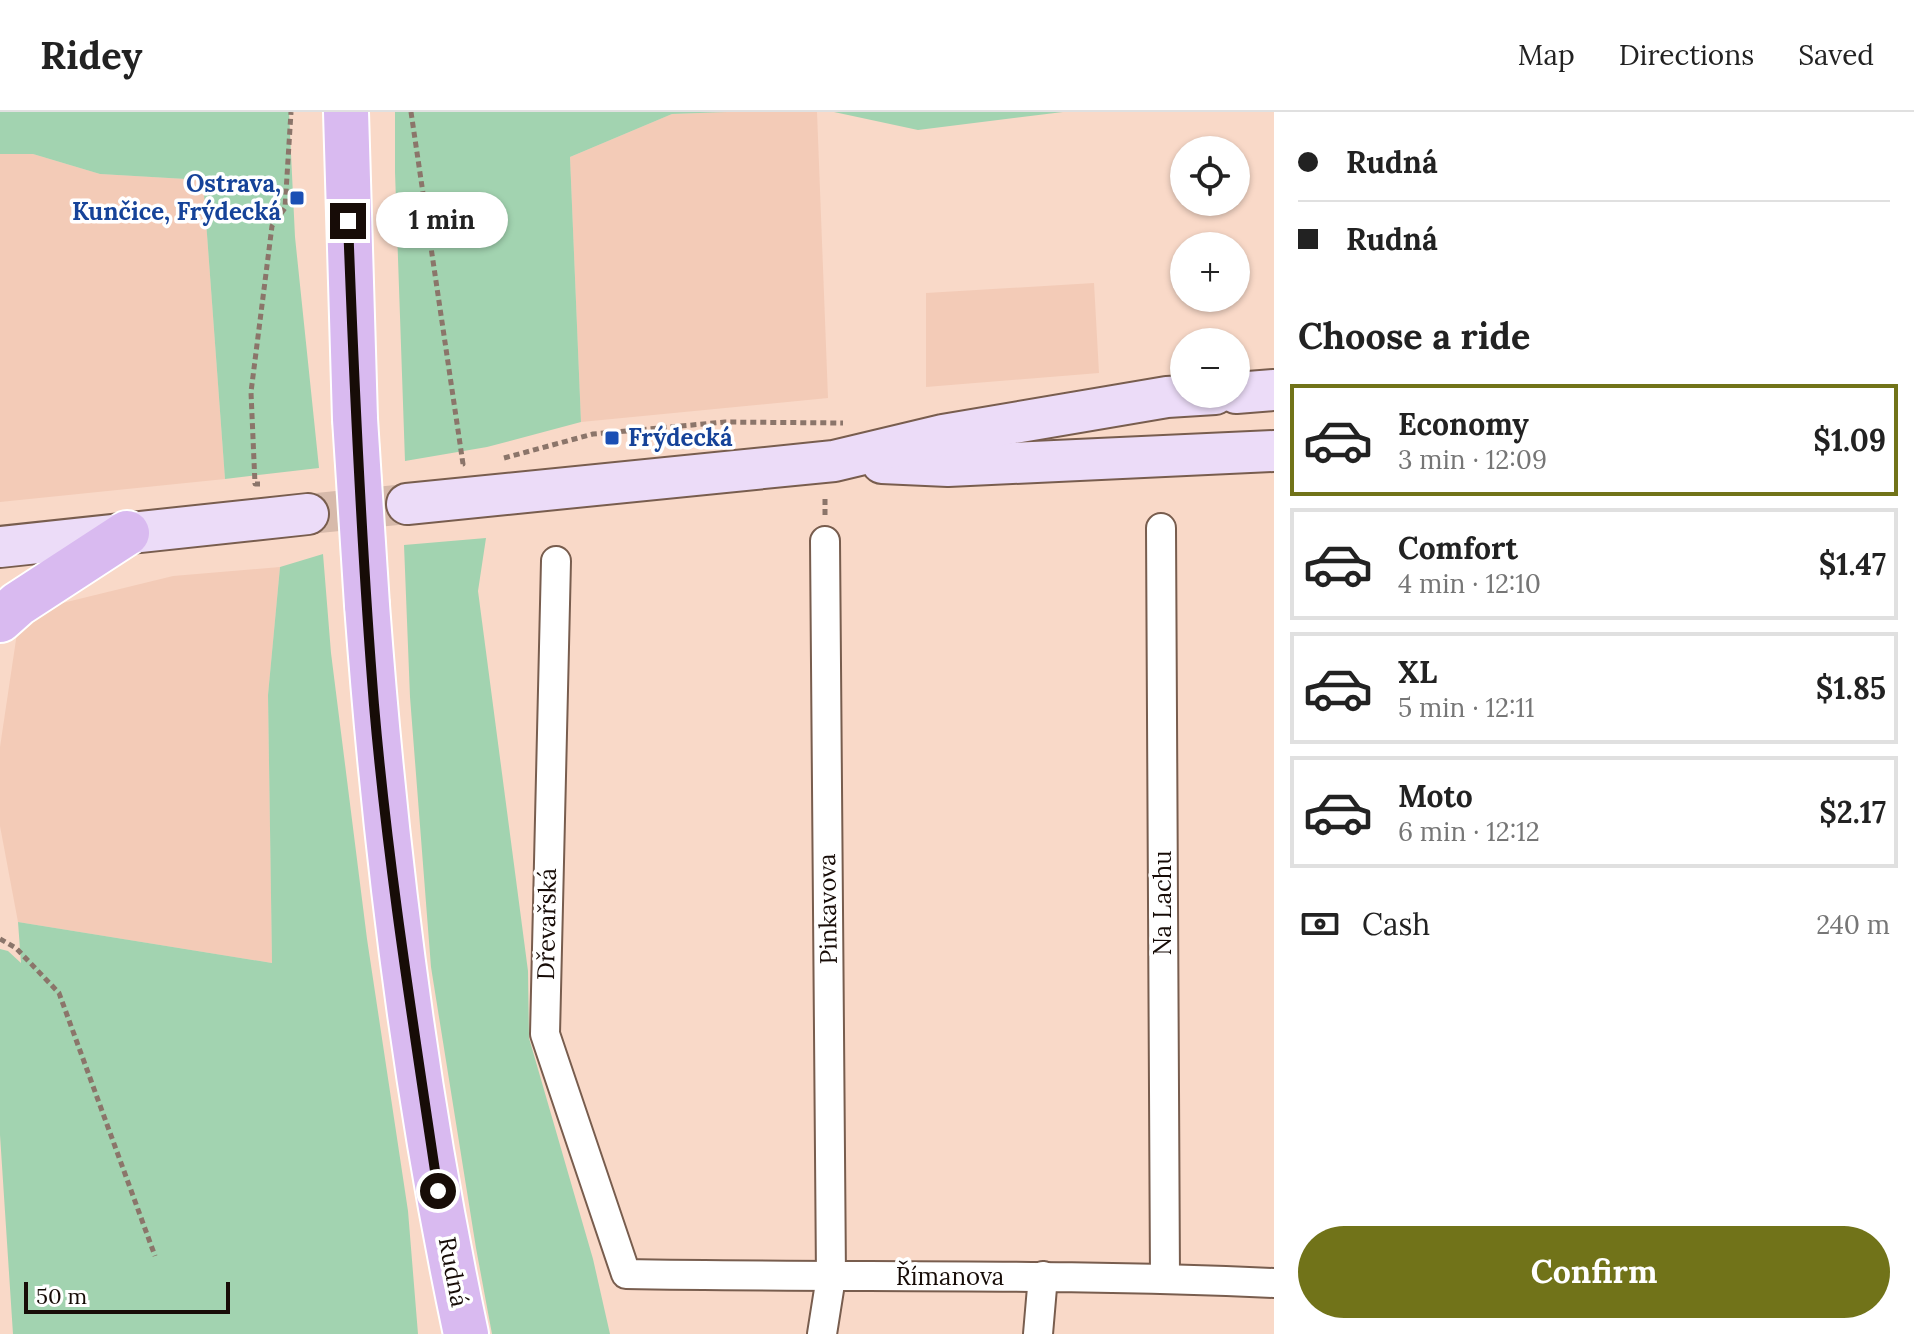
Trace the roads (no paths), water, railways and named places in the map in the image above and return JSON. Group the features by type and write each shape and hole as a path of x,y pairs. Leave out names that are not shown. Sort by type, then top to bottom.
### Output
{"main road":[{"name":"Rudná","path":"346,112 355,419 375,708 403,963 447,1248 466,1334"},
{"path":"1250,392 1274,390"},
{"path":"407,504 834,461 943,435 1170,397"},
{"path":"834,461 948,466 1274,451"},
{"path":"0,547 308,514"},
{"path":"0,620 18,604 127,533"},
{"path":"447,1248 447,1334"}],"street":[{"name":"Na Lachu","path":"1161,528 1165,1278"},
{"name":"Pinkavova","path":"822,1334 831,1277 825,541"},
{"name":"Dřevařská","path":"556,561 545,1034 626,1274"},
{"name":"Římanova","path":"626,1274 1043,1276 1274,1283"},
{"path":"1038,1334 1043,1276"}],"tunnel":[{"path":"308,514 407,504"}],"place":[{"name":"Ostrava, Kunčice, Frýdecká","path":"297,198"},
{"name":"Frýdecká","path":"612,438"}]}
